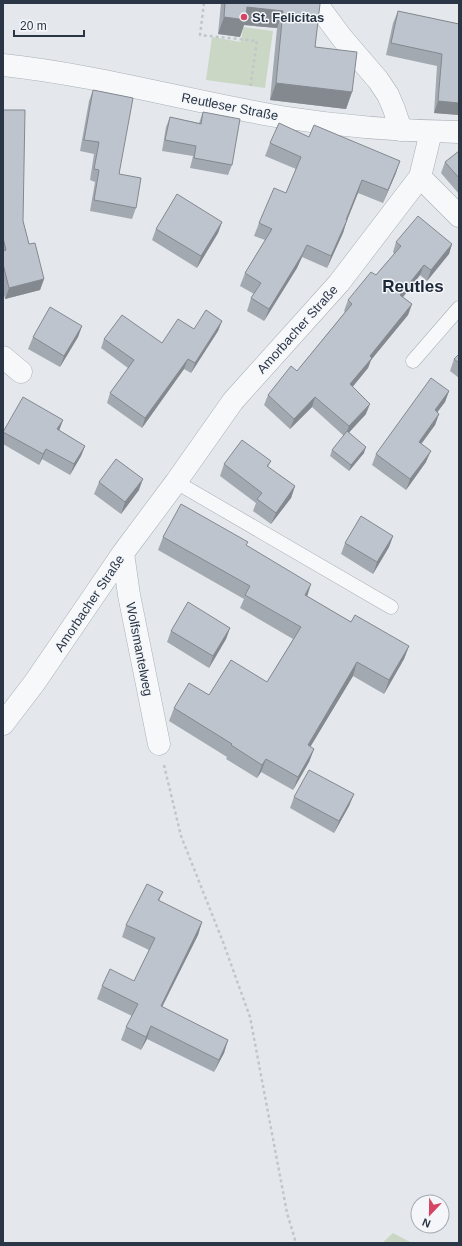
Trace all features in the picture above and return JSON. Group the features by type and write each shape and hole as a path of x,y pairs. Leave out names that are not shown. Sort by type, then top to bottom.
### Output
{"street":[{"path":"316,3 342,38 378,80 388,95 400,130"},
{"name":"Reutleser Straße","path":"3,65 125,85 246,110 316,122 400,130 459,132"},
{"path":"431,132 420,177 459,216"},
{"name":"Amorbacher Straße","path":"3,724 35,682 123,553 234,401 339,283 420,177"},
{"path":"3,358 21,372"},
{"name":"Wolfsmantelweg","path":"123,553 129,595 159,744"}],"lane":[{"path":"413,361 459,308"},
{"path":"176,482 391,607"}],"path":[{"path":"204,3 200,35 257,41 246,110"},
{"path":"159,744 181,836 223,942 250,1017 287,1213 296,1243"}],"green space":[{"path":"243,27 273,31 265,88 206,80 212,37 241,42"},
{"path":"393,1233 412,1243 382,1243"}],"building":[{"path":"225,3 319,3 315,47 357,52 352,92 276,83 283,11 247,7 246,20 224,17"},
{"path":"398,11 459,24 459,103 438,101 442,54 391,43"},
{"path":"93,90 133,98 119,174 141,178 136,208 94,200 99,170 94,169 99,142 84,140"},
{"path":"3,110 25,110 23,221 29,244 35,243 44,279 9,288 3,264 3,251 6,250 3,238"},
{"path":"203,112 240,119 232,165 194,158 196,146 165,140 170,117 201,124"},
{"path":"279,123 309,137 314,125 400,161 388,190 362,180 347,220 331,256 307,245 269,309 251,298 261,283 245,273 272,229 259,223 274,188 286,193 301,157 270,143"},
{"path":"459,151 459,178 445,162"},
{"path":"177,194 222,222 201,256 156,229"},
{"path":"418,216 452,244 431,270 424,265 400,295 412,304 370,356 372,358 350,384 370,404 349,426 315,397 294,419 268,395 291,366 297,371 352,304 348,300 371,272 376,275 401,246 396,242"},
{"path":"50,307 82,326 64,356 33,337"},
{"path":"206,310 222,321 195,363 188,359 145,418 110,393 134,360 104,339 122,315 162,343 178,319 194,329"},
{"path":"459,354 459,363 454,359"},
{"path":"431,378 449,391 435,410 439,414 419,442 431,451 410,479 376,454"},
{"path":"23,397 63,420 57,429 85,446 74,464 46,449 43,454 3,432"},
{"path":"347,431 366,447 351,465 332,450"},
{"path":"242,440 271,461 267,466 295,486 276,513 257,499 262,493 224,464"},
{"path":"116,459 143,479 125,502 99,482"},
{"path":"181,504 248,542 246,545 311,584 305,595 351,622 355,615 409,646 389,680 357,662 308,745 314,749 298,777 266,759 262,765 231,745 232,744 174,708 189,683 209,695 231,660 267,682 301,627 245,595 250,586 163,537"},
{"path":"361,516 393,536 377,562 345,543"},
{"path":"188,602 230,628 213,656 171,631"},
{"path":"309,770 354,794 339,821 294,797"},
{"path":"147,884 163,892 158,900 202,922 161,1006 228,1040 219,1060 151,1026 146,1037 126,1027 138,1004 102,986 110,969 134,981 155,938 126,925"}],"place":[{"name":"St. Felicitas","path":"244,17"}],"district":[{"name":"Reutles","path":"413,286"}]}
